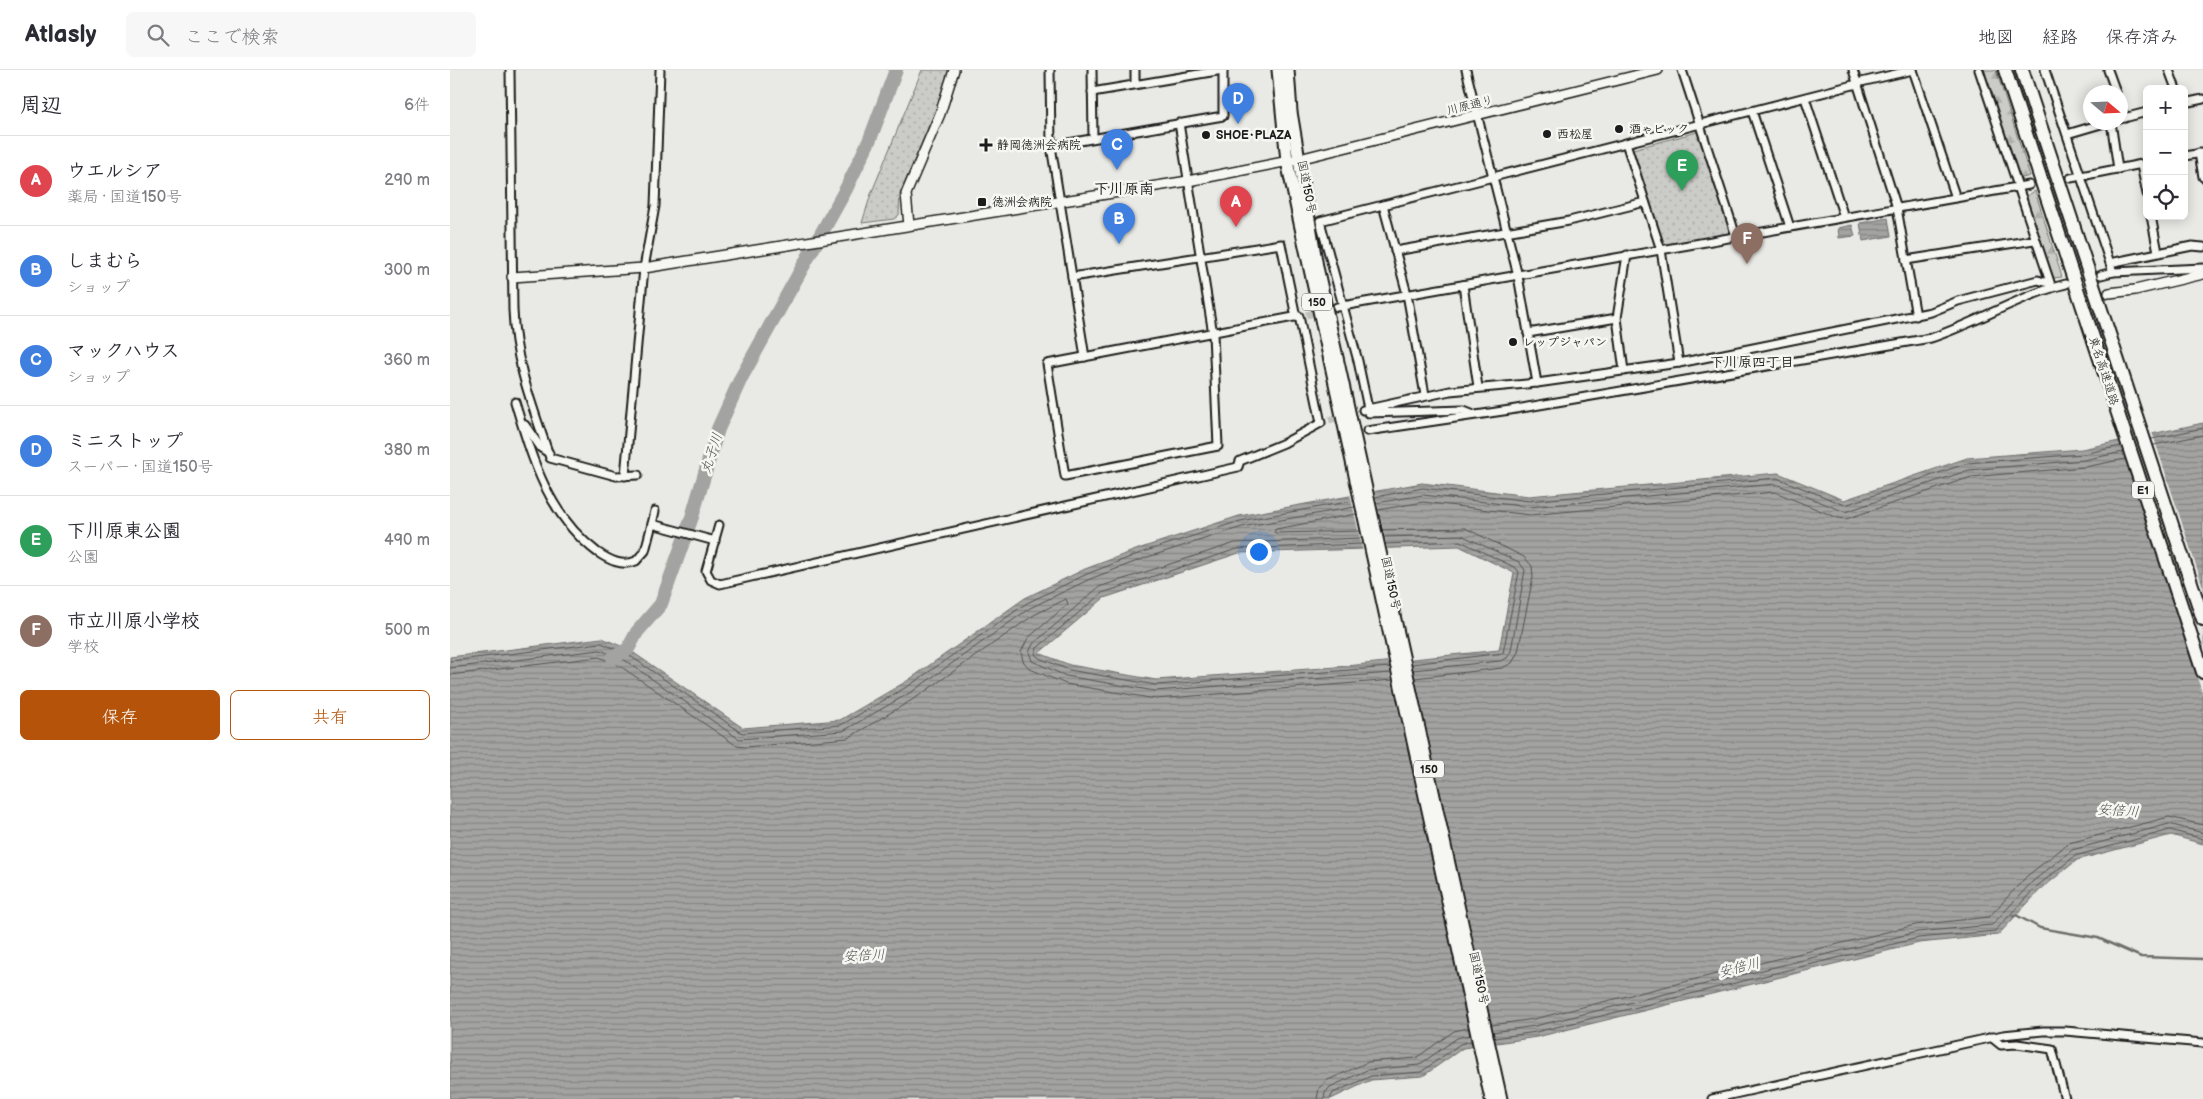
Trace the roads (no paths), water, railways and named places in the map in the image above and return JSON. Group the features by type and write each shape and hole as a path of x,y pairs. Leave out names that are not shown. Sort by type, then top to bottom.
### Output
{"highway":[{"name":"国道150号","path":"1278,70 1293,160 1317,267 1351,441 1491,1099"},
{"name":"国道150号","path":"1288,70 1293,160"},
{"name":"東名高速道路","path":"2005,70 2203,672"},
{"name":"東名高速道路","path":"2022,70 2203,619"},
{"name":"国道150号","path":"1351,441 1501,1099"}],"street":[{"path":"510,70 512,277 517,356 550,458 625,476 638,475"},
{"path":"625,476 644,268 655,206 660,70"},
{"path":"909,225 906,194 940,114 954,70"},
{"path":"1050,70 1051,146 1085,356"},
{"path":"1092,70 1093,138"},
{"path":"1135,70 1135,84"},
{"path":"1051,146 1223,116 1223,70 1178,73 1092,92"},
{"path":"1466,70 1518,276 1537,383"},
{"name":"川原通り","path":"512,277 644,268 1188,181 1293,160 1658,70"},
{"path":"1682,70 1736,236"},
{"path":"1853,70 1897,208 1916,316"},
{"path":"1477,415 1464,410 1369,413 1365,409 1358,362 1340,307 1320,221 1913,70 1956,198"},
{"path":"1979,70 2034,240 2051,285"},
{"path":"2045,70 2113,272"},
{"path":"2108,70 2113,85"},
{"path":"2169,70 2175,85"},
{"path":"1805,98 1844,217"},
{"path":"2188,102 2203,99"},
{"path":"1752,111 1790,227"},
{"path":"2128,117 2143,113"},
{"path":"1179,124 1213,334 1218,446 1064,476 1047,364 1213,334 1300,316"},
{"path":"2067,134 2083,130"},
{"path":"2111,130 2118,169"},
{"path":"1626,143 1661,250 1679,363"},
{"path":"2188,155 2201,153 2203,177"},
{"path":"2071,178 2143,164"},
{"path":"1340,307 2029,185"},
{"path":"1395,251 1569,221 1645,202"},
{"path":"1383,205 1407,294 1425,395"},
{"path":"2152,220 2158,252"},
{"path":"1906,260 2034,240"},
{"path":"1072,277 1281,244 1300,316 1321,422"},
{"path":"2110,263 2158,252 2203,246"},
{"path":"1624,371 1617,318 1628,255"},
{"path":"2101,275 2113,272 2203,268"},
{"path":"2109,293 2135,290 2203,274"},
{"path":"1365,409 1425,395 1478,387 1537,383 1679,363 1916,316 2011,286 2038,280 2051,285"},
{"path":"1367,431 1477,415 1931,338 1957,330 2051,285 2066,284"},
{"path":"1463,285 1478,387"},
{"path":"1528,333 1617,318"},
{"path":"549,452 541,448 516,405 542,483 559,514 586,544 612,561 631,563 641,558 645,551 655,510"},
{"path":"719,525 706,571 711,580 728,583 1238,467 1240,461 1284,443 1321,422 1329,420"},
{"path":"652,524 715,541"},
{"path":"1712,1099 1991,1037 2058,1031 2203,1043"},
{"path":"1991,1037 2001,1045 2017,1044 2052,1050 2065,1099"}],"water":[{"path":"1888,218 1891,236 1863,241 1860,223"},
{"path":"1852,225 1855,236 1839,238 1838,228"},
{"name":"安倍川","path":"2203,423 2203,844 2171,835 2077,860 2040,890 1998,935 1919,943 1537,1037 1463,1048 1423,1076 1371,1080 1331,1099 450,1099 450,657 602,638 628,649 743,728 840,720 907,681 1025,598 1085,569 1141,548 1239,516 1422,483 1529,496 1778,473 1844,500 1967,458 2082,449","holes":["1459,546 1514,573 1499,650 1337,667 1156,680 1070,665 1039,653 1104,598 1239,553"]}],"waterway":[{"name":"丸子川","path":"613,658 628,649 637,632 661,604 692,517 718,429 741,378 846,189 870,139 896,70"},
{"path":"2013,916 2016,915 2040,928 2098,938 2141,957 2203,959"}],"tunnel":[{"path":"2029,185 2071,178"},
{"path":"1306,315 1337,307"},
{"path":"1329,420 1363,410"}],"place":[{"name":"ミニストップ","path":"1238,124"},
{"name":"酒ゃビック","path":"1619,129"},
{"name":"西松屋","path":"1547,134"},
{"name":"SHOE･PLAZA","path":"1206,135"},
{"name":"静岡徳洲会病院","path":"986,145"},
{"name":"マックハウス","path":"1117,170"},
{"name":"下川原東公園","path":"1682,191"},
{"name":"徳洲会病院","path":"982,202"},
{"name":"ウエルシア","path":"1236,227"},
{"name":"しまむら","path":"1119,244"},
{"name":"市立川原小学校","path":"1747,264"},
{"name":"レップジャパン","path":"1513,342"}],"district":[{"name":"下川原南","path":"1124,189"},
{"name":"下川原四丁目","path":"1752,362"}]}
